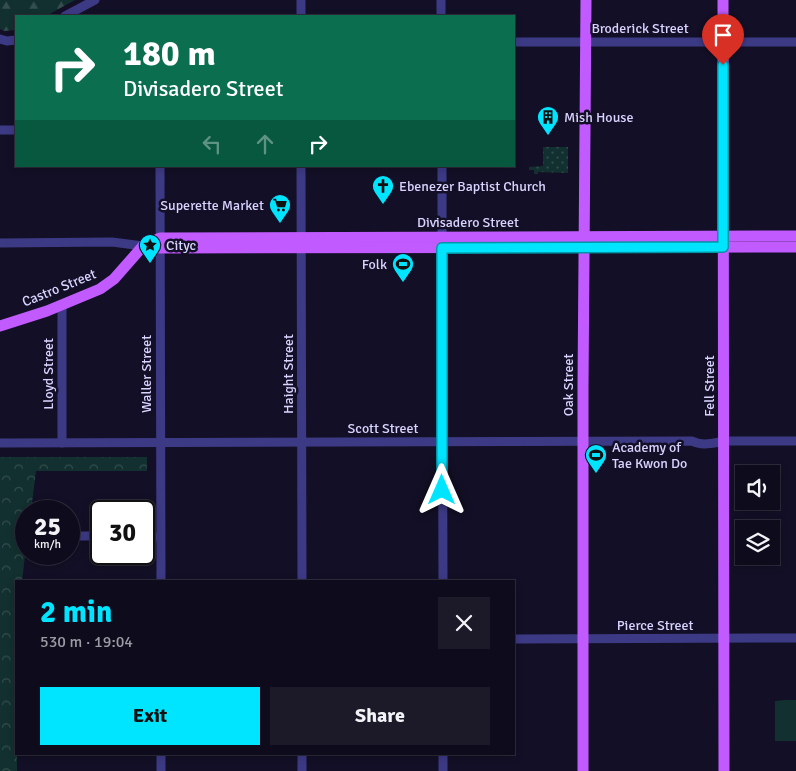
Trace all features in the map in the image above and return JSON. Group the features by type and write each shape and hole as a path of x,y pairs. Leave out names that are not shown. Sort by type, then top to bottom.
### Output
{"main road":[{"name":"Oak Street","path":"583,771 586,0"},
{"name":"Fell Street","path":"723,0 724,771"},
{"name":"Divisadero Street","path":"143,246 160,243 723,241 796,236"},
{"name":"Divisadero Street","path":"723,241 796,247"},
{"name":"Castro Street","path":"0,326 92,293 107,284 119,273 143,246"}],"street":[{"path":"68,15 96,0"},
{"path":"300,0 301,15"},
{"path":"441,0 441,15"},
{"path":"0,39 15,40"},
{"name":"Broderick Street","path":"515,42 796,42"},
{"path":"0,130 15,130"},
{"name":"Waller Street","path":"160,167 160,580"},
{"name":"Haight Street","path":"301,167 302,580"},
{"path":"442,167 443,580"},
{"path":"0,243 112,242 143,246"},
{"name":"Lloyd Street","path":"62,305 62,443"},
{"name":"Scott Street","path":"0,443 692,441 696,444 714,444 724,441 796,441"},
{"path":"155,537 160,537"},
{"name":"Pierce Street","path":"515,639 796,638"},
{"path":"161,755 161,771"},
{"path":"302,755 302,771"},
{"path":"443,755 443,771"}],"green space":[{"path":"0,0 75,0 48,15 15,15 15,30 4,31 0,29"},
{"path":"543,147 568,147 568,173 538,172 538,174 534,174 534,170 529,170 529,167 543,166"},
{"path":"0,457 147,457 147,471 36,471 32,500 15,500 15,565 24,565 22,580 15,580 15,755 17,755 17,771 0,771"},
{"path":"796,700 796,741 775,741 775,701"}],"place":[{"name":"Mish House","path":"548,136"},
{"name":"Ebenezer Baptist Church","path":"383,205"},
{"name":"Superette Market","path":"280,224"},
{"name":"Cityc","path":"150,264"},
{"name":"Folk","path":"403,283"},
{"name":"Academy of Tae Kwon Do","path":"596,474"}],"route":[{"path":"442,490 442,248 723,247 723,65"}]}
